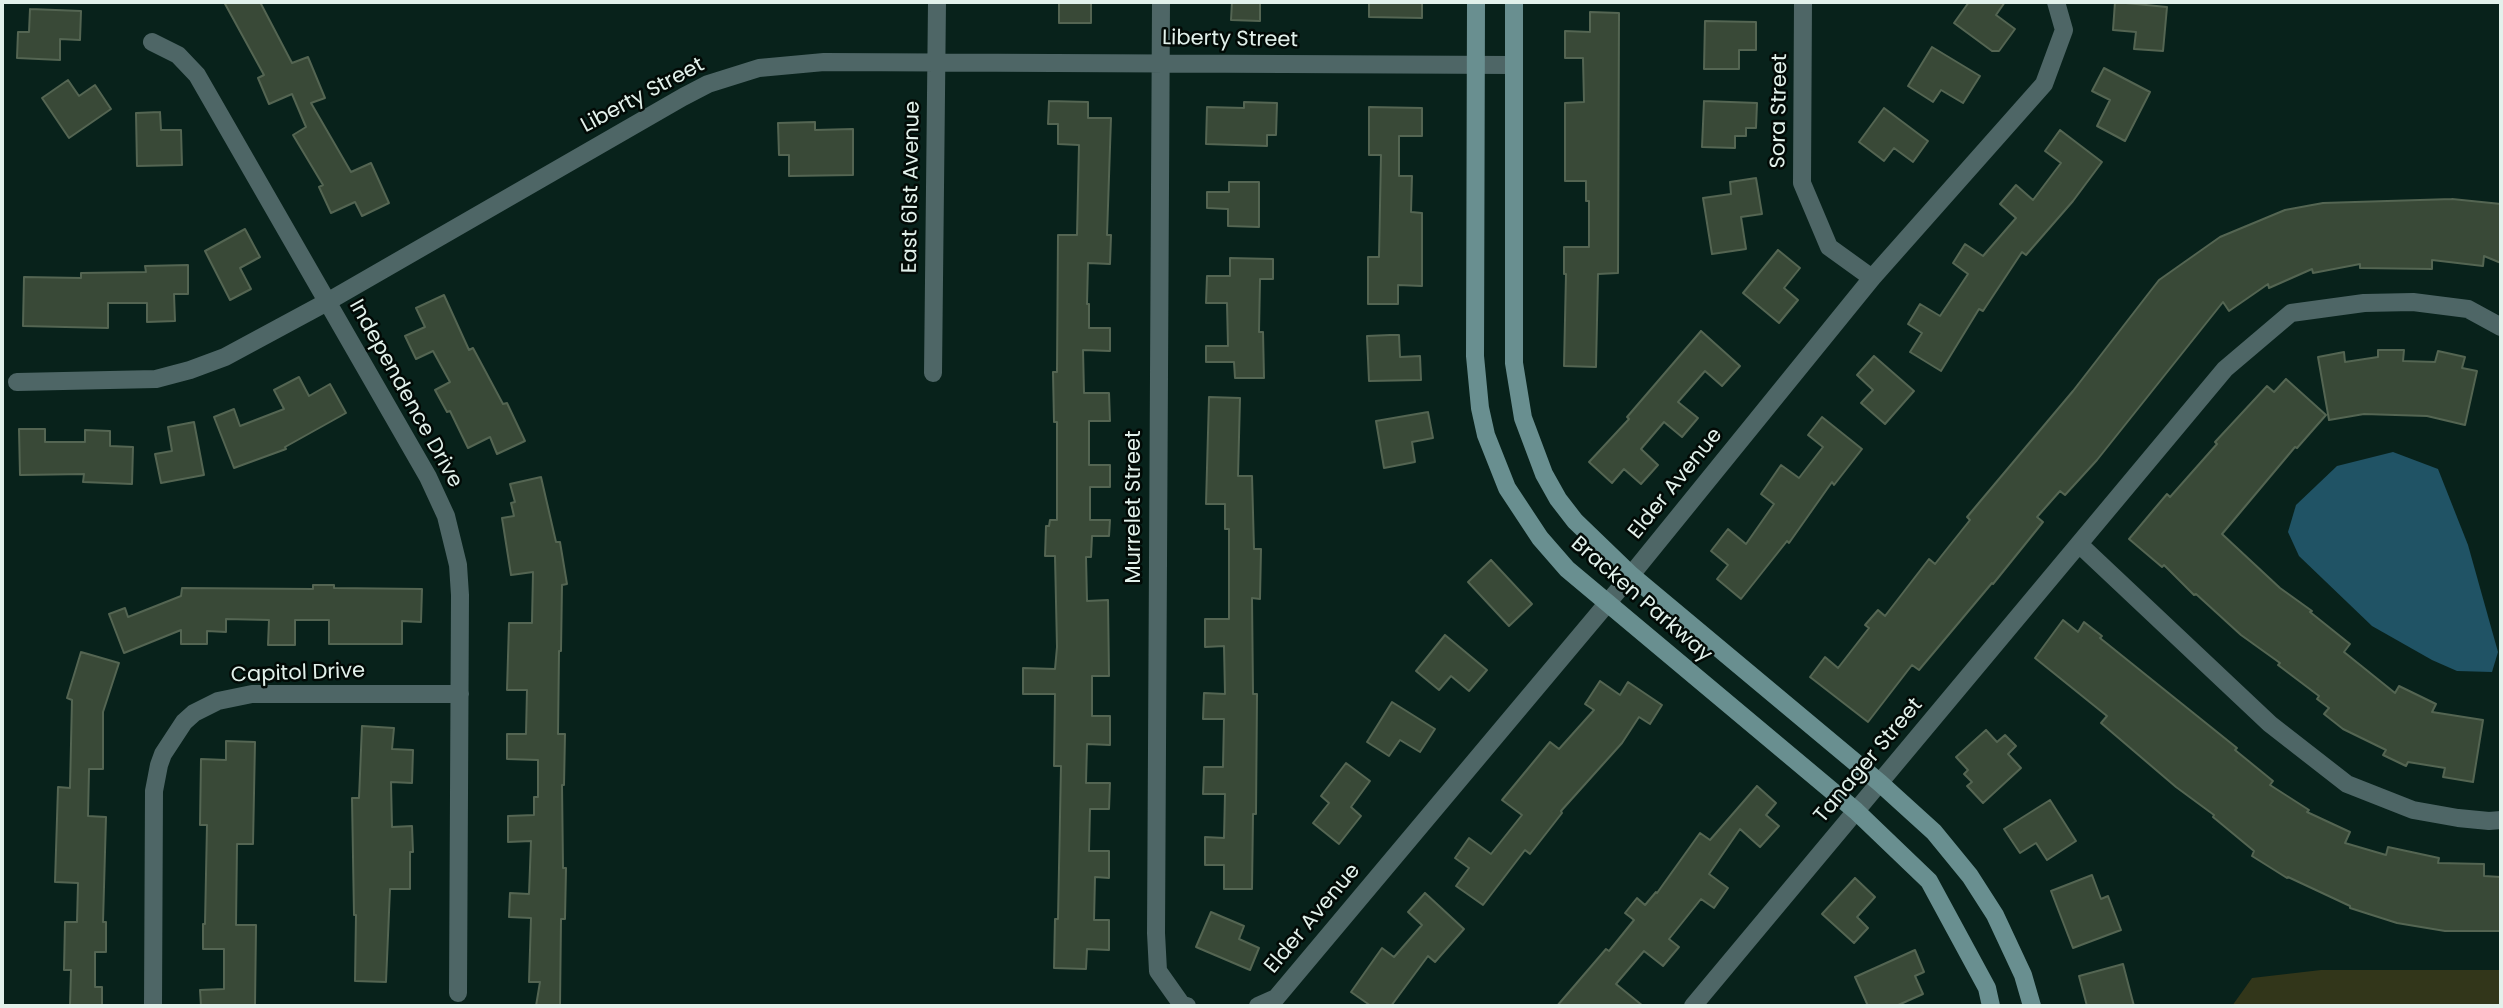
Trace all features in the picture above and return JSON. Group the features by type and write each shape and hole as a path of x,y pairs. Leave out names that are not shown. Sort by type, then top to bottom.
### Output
{"street":[{"name":"East 61st Avenue","path":"933,373 937,2"},
{"name":"Murrelet Street","path":"1161,2 1156,933 1158,971 1185,1005"},
{"name":"Bracken Parkway","path":"1476,2 1475,356 1480,408 1486,435 1507,488 1528,523 1567,569 1856,811 1929,881 1987,988 1991,1006"},
{"name":"Bracken Parkway","path":"1514,2 1514,363 1523,418 1540,465 1558,499 1593,540 1934,832 1970,876 2004,932 2032,1006"},
{"name":"Sora Street","path":"1803,2 1802,183 1829,247 1872,278"},
{"name":"Elder Avenue","path":"1258,1006 1276,998 1631,575 1872,278 2044,83 2064,30 2056,2"},
{"name":"Independence Drive","path":"152,42 178,55 197,75 428,477 446,516 458,565 460,595 458,993"},
{"name":"Liberty Street","path":"17,382 139,380 172,375 234,353 708,83 759,68 790,64 936,62 1513,65"},
{"name":"Tanager Street","path":"1693,1006 2225,369 2291,313 2364,303 2413,302 2468,309 2501,327"},
{"path":"2080,545 2270,724 2347,784 2413,810 2458,818 2501,820"},
{"name":"Capitol Drive","path":"153,1006 155,791 163,754 184,722 194,713 218,701 252,694 460,694"}],"green space":[{"path":"2321,970 2501,970 2501,1006 2232,1006 2252,978"}],"water":[{"path":"2393,452 2438,469 2468,545 2498,652 2492,672 2457,671 2372,626 2299,556 2288,532 2296,505 2337,466"}],"building":[{"path":"224,2 260,2 292,63 308,57 325,98 311,103 351,172 371,163 389,203 362,216 355,202 331,213 319,187 323,185 293,135 306,127 292,94 269,104 258,78 264,75"},
{"path":"1059,2 1091,2 1091,23 1059,23"},
{"path":"1232,2 1260,2 1260,21 1231,20"},
{"path":"1369,2 1422,2 1422,18 1369,17"},
{"path":"1969,2 2005,2 1996,15 2015,29 1999,51 1992,51 1954,23"},
{"path":"2115,2 2167,7 2163,51 2134,49 2136,32 2113,30"},
{"path":"30,9 81,11 80,40 60,39 60,60 17,58 18,32 29,32"},
{"path":"1590,12 1619,13 1618,273 1598,274 1596,367 1564,366 1564,247 1589,247 1586,181 1565,181 1565,103 1584,102 1583,58 1565,58 1565,31 1590,32"},
{"path":"1705,21 1756,22 1756,50 1739,50 1739,69 1704,69"},
{"path":"1932,47 1980,76 1963,103 1941,90 1933,102 1908,86"},
{"path":"2104,68 2150,92 2125,141 2097,126 2110,100 2092,91"},
{"path":"68,80 79,96 95,85 111,109 69,138 42,98"},
{"path":"1049,101 1088,102 1088,118 1111,118 1107,235 1111,235 1110,264 1088,263 1087,304 1089,328 1110,328 1110,351 1083,350 1084,393 1109,393 1110,421 1089,421 1089,465 1110,465 1110,487 1090,487 1090,520 1110,520 1109,536 1092,536 1091,557 1086,557 1087,601 1108,600 1109,676 1092,676 1092,716 1110,716 1110,745 1087,744 1086,783 1110,783 1109,809 1090,809 1089,851 1109,851 1109,878 1095,877 1094,920 1109,920 1109,950 1087,949 1086,969 1054,968 1055,919 1058,919 1061,766 1054,766 1055,694 1023,694 1023,668 1055,669 1055,556 1045,556 1046,526 1049,526 1050,520 1057,520 1057,422 1054,422 1053,372 1057,372 1058,235 1077,235 1079,145 1058,144 1058,124 1048,124"},
{"path":"1704,101 1757,103 1756,128 1746,128 1746,136 1735,136 1735,148 1702,147"},
{"path":"1244,102 1277,103 1276,135 1267,135 1267,146 1206,144 1207,107 1244,108"},
{"path":"1369,107 1422,108 1422,136 1399,136 1399,176 1412,176 1411,212 1422,213 1422,286 1398,285 1398,304 1368,304 1368,257 1379,257 1381,155 1369,155"},
{"path":"1884,108 1928,141 1913,162 1894,148 1884,161 1859,142"},
{"path":"160,112 161,130 181,130 182,165 137,166 136,113"},
{"path":"815,122 815,130 853,129 853,175 789,176 789,155 779,155 778,123"},
{"path":"2060,130 2102,162 2073,201 2026,255 2022,252 1983,311 1979,309 1941,371 1910,352 1922,333 1908,324 1920,304 1940,316 1968,274 1953,263 1965,244 1983,256 2016,218 2000,204 2016,185 2033,200 2061,163 2045,151"},
{"path":"1756,178 1762,214 1741,217 1746,249 1712,254 1703,198 1731,194 1730,182"},
{"path":"1229,182 1259,182 1259,227 1228,226 1228,209 1207,208 1207,192 1229,192"},
{"path":"2452,199 2501,204 2501,263 2484,256 2483,266 2432,260 2432,269 2360,268 2360,264 2313,273 2312,269 2269,288 2268,284 2229,311 2223,302 2097,460 2065,495 2060,491 2037,517 2043,522 1993,584 1919,670 1912,665 1868,722 1810,677 1825,657 1838,668 1869,628 1865,625 1878,610 1885,616 1929,559 1935,564 1970,520 1967,517 2073,391 2159,280 2220,237 2285,210 2323,203"},
{"path":"245,229 260,257 240,268 251,289 230,300 205,251"},
{"path":"1778,250 1800,268 1784,288 1798,300 1779,323 1743,293"},
{"path":"1230,258 1273,259 1273,279 1260,279 1259,332 1263,332 1264,378 1235,378 1234,362 1206,362 1206,346 1228,346 1227,303 1206,303 1207,276 1230,276"},
{"path":"188,265 188,294 174,294 175,321 147,322 147,303 108,303 108,328 23,326 24,277 81,278 81,273 146,272 145,266"},
{"path":"444,295 469,350 473,348 503,404 507,403 525,441 497,454 490,437 468,448 450,411 447,412 435,390 450,382 433,351 416,359 405,336 425,327 416,308"},
{"path":"1701,331 1740,366 1722,386 1705,371 1678,402 1698,418 1682,437 1664,422 1641,449 1658,465 1641,484 1624,469 1612,483 1589,462 1629,419 1627,417"},
{"path":"1399,335 1400,357 1420,356 1421,380 1369,381 1367,336"},
{"path":"2378,350 2404,350 2403,361 2435,362 2438,351 2465,357 2462,368 2477,371 2465,425 2427,416 2364,414 2329,420 2318,357 2344,352 2345,362 2378,357"},
{"path":"1874,356 1914,391 1885,424 1861,403 1873,390 1857,375"},
{"path":"299,377 309,396 330,384 346,413 285,447 286,449 234,468 214,417 234,409 240,426 284,409 274,390"},
{"path":"2286,379 2326,415 2297,448 2295,447 2222,534 2280,588 2350,644 2344,652 2395,693 2399,686 2436,704 2432,712 2483,720 2473,782 2443,777 2445,768 2408,762 2406,766 2383,755 2386,750 2343,729 2324,714 2329,708 2317,699 2319,696 2241,635 2164,565 2162,567 2129,539 2167,494 2170,497 2217,444 2215,442 2267,386 2274,392"},
{"path":"1209,397 1240,398 1238,476 1252,476 1254,549 1261,549 1260,599 1252,598 1253,694 1257,694 1252,889 1224,889 1224,865 1205,865 1205,837 1224,838 1225,794 1203,794 1204,767 1223,767 1224,719 1203,719 1204,693 1225,694 1224,646 1205,647 1205,619 1229,619 1229,529 1225,529 1225,504 1206,504"},
{"path":"1428,412 1433,438 1412,442 1415,462 1384,468 1376,421"},
{"path":"1822,417 1862,449 1834,485 1832,482 1789,543 1787,541 1741,599 1717,579 1728,565 1711,551 1728,529 1746,544 1774,504 1761,494 1781,465 1799,478 1823,447 1808,435"},
{"path":"194,422 204,475 161,483 155,454 172,451 168,427"},
{"path":"19,429 45,429 45,442 85,442 85,430 110,431 110,446 133,447 132,484 83,482 84,474 20,475"},
{"path":"541,477 556,542 560,542 567,584 562,585 559,651 558,734 565,734 562,785 563,868 566,868 565,919 561,919 560,1006 536,1006 540,982 529,982 531,918 509,917 510,893 529,894 531,841 508,842 508,816 534,815 534,797 538,797 538,760 507,759 507,734 526,734 527,690 507,690 509,623 532,623 533,572 511,575 502,518 514,516 511,503 515,502 510,484"},
{"path":"1491,560 1532,604 1509,626 1468,582"},
{"path":"313,585 334,585 334,588 422,589 421,622 402,621 402,644 329,644 329,620 295,620 295,645 268,645 269,620 226,619 226,632 207,631 207,644 181,644 181,630 124,653 109,614 125,608 128,617 181,596 182,588 313,589"},
{"path":"2063,620 2078,632 2084,622 2102,636 2100,638 2237,748 2235,750 2273,781 2270,785 2309,810 2307,812 2350,832 2345,843 2386,855 2388,847 2439,858 2438,863 2484,864 2484,876 2501,877 2501,931 2445,931 2397,923 2350,908 2287,878 2252,856 2254,851 2213,817 2214,815 2176,787 2101,723 2107,716 2035,658"},
{"path":"1445,635 1487,670 1469,691 1451,676 1439,690 1416,671"},
{"path":"81,652 119,663 103,712 103,769 89,769 88,816 106,817 103,922 106,922 106,952 95,952 95,987 102,987 102,1006 70,1006 71,970 64,970 65,922 77,922 78,883 55,882 58,787 70,788 72,700 67,698"},
{"path":"1600,681 1620,695 1628,682 1662,705 1650,724 1639,717 1622,743 1561,811 1530,854 1525,850 1483,905 1456,886 1469,868 1455,858 1469,838 1491,854 1522,815 1502,800 1550,742 1559,749 1594,710 1585,704"},
{"path":"1392,702 1435,729 1420,752 1400,740 1389,756 1367,742"},
{"path":"362,726 394,728 392,749 413,750 412,783 391,782 392,827 412,826 413,852 410,852 410,889 390,889 386,982 355,981 352,798 359,798"},
{"path":"1986,730 1997,742 2005,735 2016,746 2008,754 2021,768 1983,803 1967,786 1972,782 1964,774 1968,770 1956,757"},
{"path":"226,741 255,742 253,844 237,844 236,925 256,925 255,1006 201,1006 200,990 224,989 224,949 203,949 207,825 200,825 201,759 226,760"},
{"path":"1346,763 1370,781 1351,807 1361,816 1339,844 1313,823 1329,803 1321,796"},
{"path":"1757,786 1776,803 1766,815 1779,826 1760,847 1740,829 1709,874 1728,888 1714,908 1701,899 1669,939 1679,947 1663,966 1644,951 1616,984 1643,1006 1557,1006 1634,920 1625,913 1637,898 1645,905 1657,893 1700,833 1710,840"},
{"path":"2050,800 2076,841 2047,860 2036,843 2020,853 2004,829"},
{"path":"2092,875 2101,899 2108,896 2121,930 2073,948 2051,891"},
{"path":"1855,878 1875,897 1857,917 1868,928 1854,943 1822,914"},
{"path":"1425,893 1464,929 1435,962 1428,956 1391,1006 1371,1006 1351,992 1382,948 1394,957 1422,925 1408,912"},
{"path":"1211,912 1244,926 1239,939 1259,948 1250,970 1196,947"},
{"path":"1915,950 1924,972 1915,976 1923,994 1896,1006 1868,1006 1855,977"},
{"path":"2123,964 2134,1006 2087,1006 2079,976"}]}
